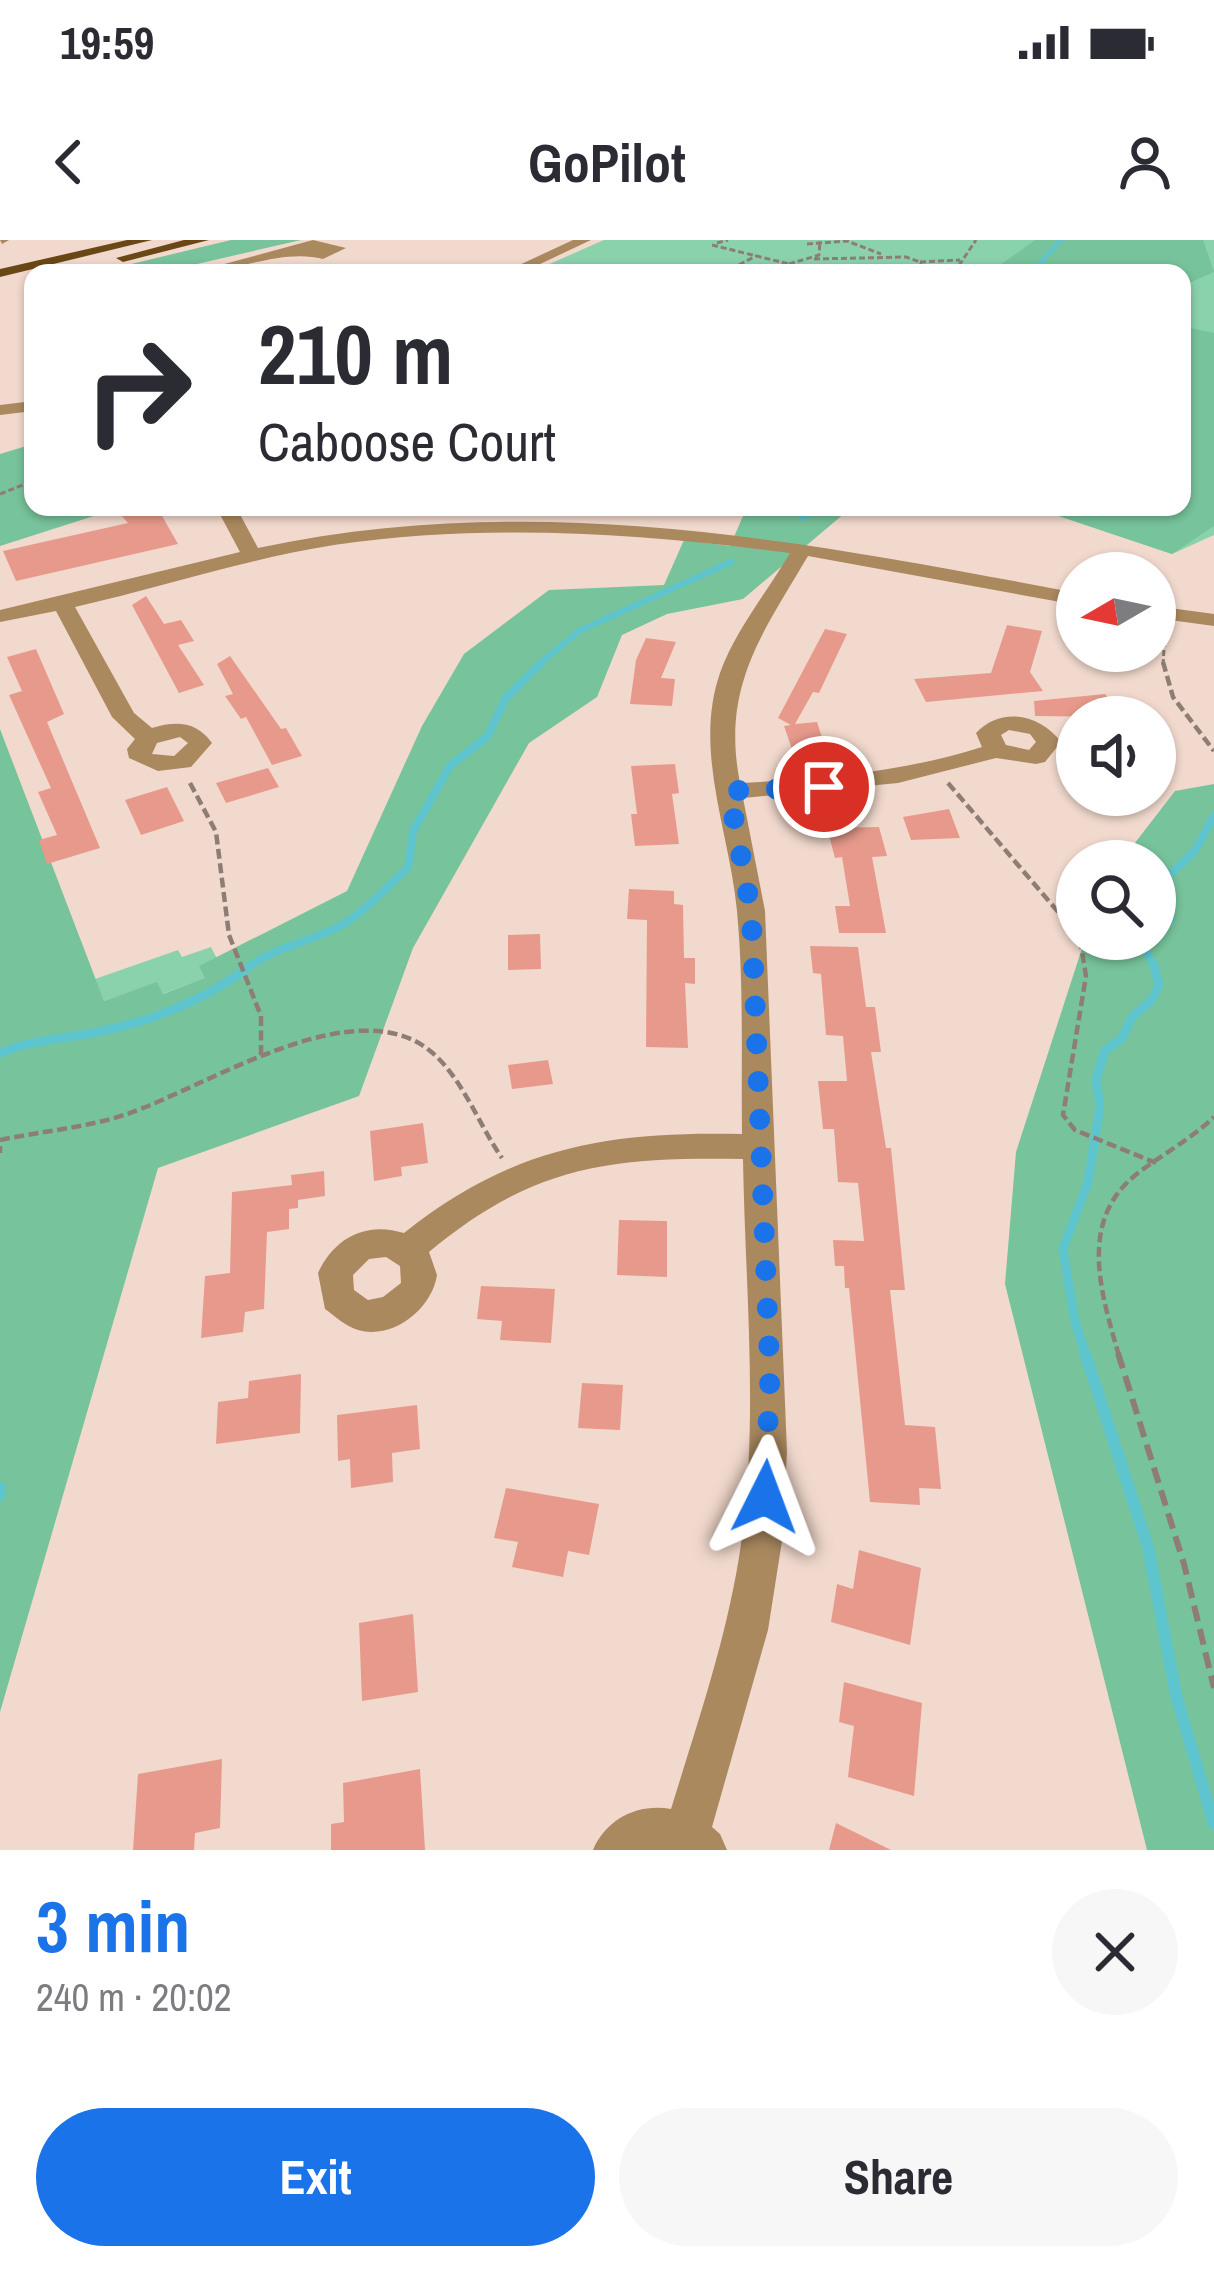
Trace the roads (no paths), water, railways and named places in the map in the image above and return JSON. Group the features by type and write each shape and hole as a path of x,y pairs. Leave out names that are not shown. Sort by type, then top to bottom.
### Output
{"main road":[{"path":"40,264 145,240"},
{"path":"98,264 202,240"}],"street":[{"path":"529,264 584,240"},
{"path":"239,264 304,250"},
{"path":"231,516 252,555"},
{"path":"0,616 252,555 383,534 522,524 664,529 803,547 1056,595"},
{"path":"616,1850 641,1831 662,1828 695,1843 747,1630 762,1541 770,1375 751,911 722,754 730,676 803,547"},
{"path":"62,602 124,717 149,737 139,749 141,758 154,764 178,764"},
{"path":"1176,621 1214,620"},
{"path":"729,791 861,783 936,770 997,750"},
{"path":"408,1249 474,1196 517,1175 604,1149 648,1144 762,1147"}],"waterway":[{"path":"1039,264 1061,240"},
{"path":"538,665 579,631 731,562"},
{"path":"246,969 342,925 408,868 413,831 450,766 488,736 505,699 542,662"},
{"path":"1176,869 1195,851 1214,816"},
{"path":"1151,960 1156,969"},
{"path":"0,1053 161,1014 216,989 250,966"},
{"path":"1086,1356 1075,1322 1063,1249 1088,1182 1100,1107 1096,1079 1105,1051 1123,1037 1132,1017 1151,1001 1159,985 1154,966"},
{"path":"1085,1353 1148,1547 1176,1695 1214,1824"},
{"path":"0,1488 0,1495"}]}
